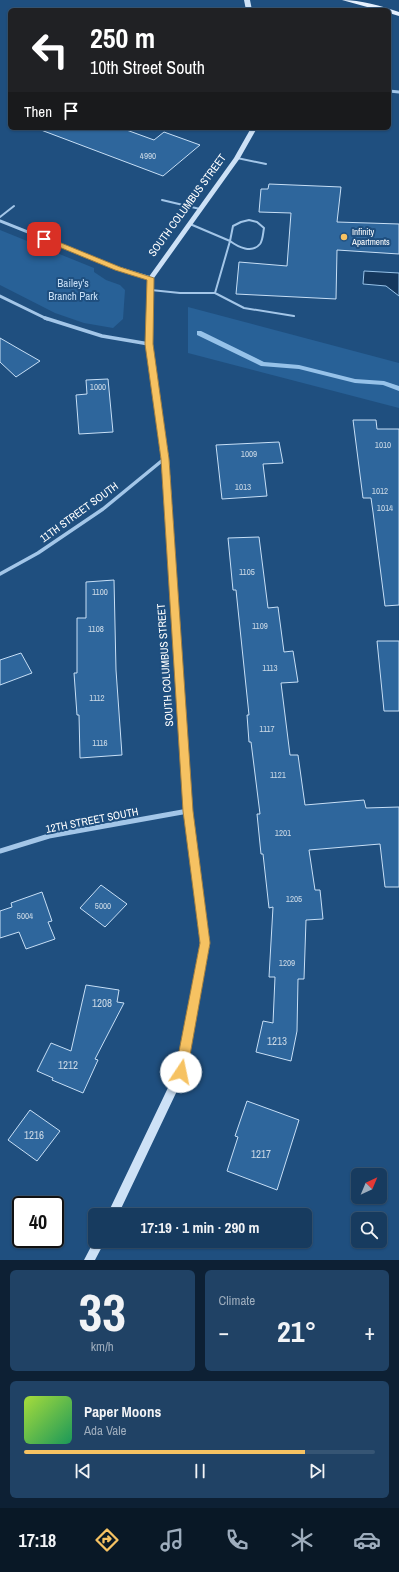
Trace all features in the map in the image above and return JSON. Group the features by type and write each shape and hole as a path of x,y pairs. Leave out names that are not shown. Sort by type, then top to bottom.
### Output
{"main road":[{"path":"344,0 370,8"}],"street":[{"name":"SOUTH COLUMBUS STREET","path":"115,1208 181,1072 205,943 188,811 165,459 149,344 151,278 237,158 253,130"},
{"path":"0,221 118,268 151,278"},
{"path":"0,296 52,321 102,336 149,344"},
{"name":"11TH STREET SOUTH","path":"0,574 38,553 103,509 165,459"},
{"name":"12TH STREET SOUTH","path":"0,851 49,836 188,811"},
{"path":"89,1260 96,1248"}],"lane":[{"path":"237,158 266,164"},
{"path":"162,200 200,209"},
{"path":"0,217 14,206"},
{"path":"190,224 230,241 236,246 246,249 256,248 261,243 264,228 259,223 250,220 240,221 233,226 230,241 215,293"},
{"path":"151,290 180,294 215,293 244,308 294,316"}],"green space":[{"name":"Bailey's Branch Park","path":"0,230 94,268 94,272 106,280 120,285 125,290 123,319 113,328 84,323 55,313 0,285"},
{"path":"188,307 399,363 399,408 188,353"}],"shaded area":[{"path":"364,271 399,273 399,296 386,286 363,284"}],"building":[{"path":"41,130 126,130 154,140 164,132 200,145 163,176"},
{"name":"Infinity Apartments","path":"269,184 341,187 337,222 399,224 399,254 337,250 336,299 236,294 239,262 287,266 291,213 259,212 261,189 268,189"},
{"path":"0,338 40,361 16,377 0,362"},
{"path":"108,379 113,432 79,434 76,395 87,394 86,380"},
{"path":"353,420 376,420 377,429 399,429 399,605 385,606 371,498 363,498"},
{"path":"279,442 283,463 263,464 267,496 222,499 216,445"},
{"path":"259,537 268,608 278,607 284,652 293,651 298,682 281,683 290,755 298,755 305,805 364,800 366,808 399,807 399,887 385,887 380,844 309,850 315,890 320,890 323,919 306,920 304,979 298,979 297,1031 291,1061 256,1052 263,1021 273,1023 275,977 269,977 273,907 269,908 263,854 261,854 257,814 260,814 251,742 249,742 247,715 249,715 236,590 233,590 228,538"},
{"path":"114,580 116,670 122,755 80,758 79,715 77,715 74,673 77,673 77,618 86,618 86,582"},
{"path":"377,641 399,641 399,711 384,711"},
{"path":"21,653 32,673 0,685 0,660"},
{"path":"101,885 127,904 105,927 80,908"},
{"path":"42,892 52,921 48,922 55,939 26,949 19,932 0,938 0,911 12,907 11,903"},
{"path":"86,985 119,990 117,1002 124,1003 95,1059 98,1060 83,1093 52,1080 53,1078 37,1071 51,1043 71,1051"},
{"path":"247,1101 299,1120 277,1190 227,1171 238,1137 235,1136"},
{"path":"30,1110 60,1131 37,1161 8,1140"}],"waterway":[{"path":"199,333 263,364 299,367 355,381 384,383 399,389"}],"place":[{"name":"Infinity Apartments","path":"344,237"}],"route":[{"path":"44,239 118,268 151,278 149,344 165,459 188,811 205,943 181,1072"}]}
